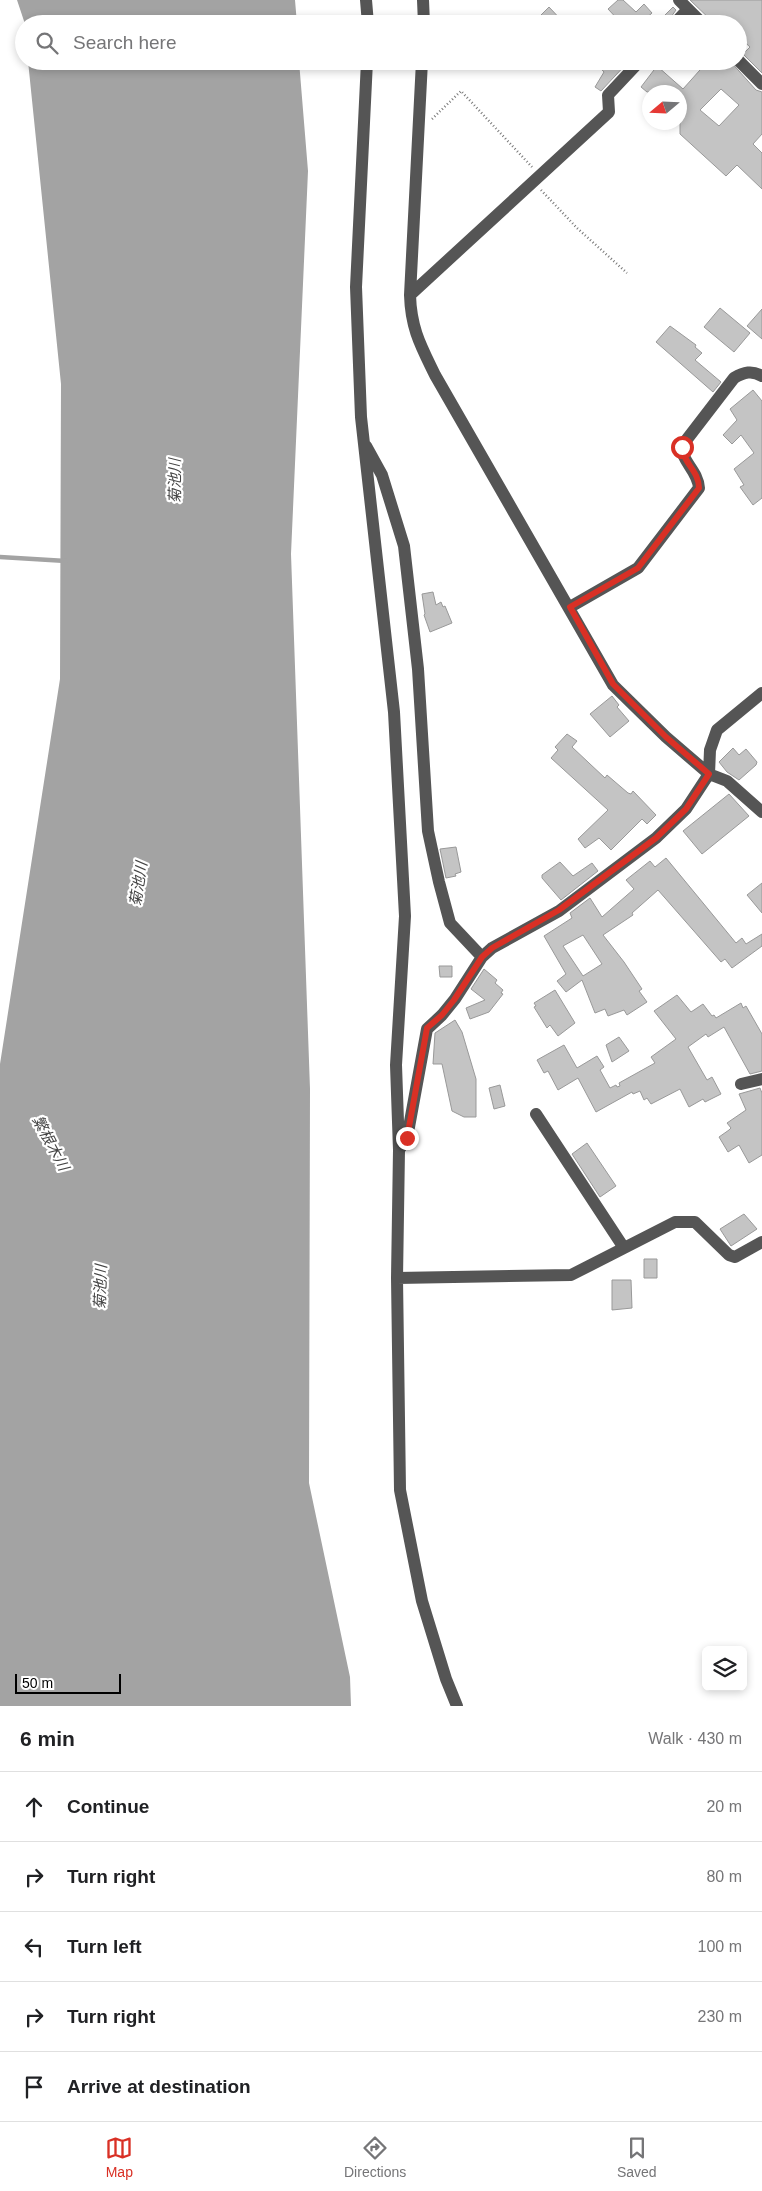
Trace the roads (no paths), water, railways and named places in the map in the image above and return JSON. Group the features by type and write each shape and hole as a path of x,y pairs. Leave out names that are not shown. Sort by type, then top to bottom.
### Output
{"street":[{"path":"366,0 367,15"},
{"path":"424,0 424,15"},
{"path":"684,4 694,15"},
{"path":"747,69 762,84"},
{"path":"367,70 356,287 364,441 394,712 406,916 396,1065 399,1150 397,1278 400,1490 422,1601 457,1706"},
{"path":"422,70 410,295 410,316 419,344 613,684 666,737 709,774 727,781 762,812"},
{"path":"410,295 609,112 608,95 632,70"},
{"path":"570,607 638,568 699,488 699,478 682,456 682,447 734,378 743,372 756,373 762,376"},
{"path":"364,441 382,475 404,546 418,669 428,831 439,882 450,923 482,957"},
{"path":"399,1150 407,1138 427,1028 442,1015 454,1000 482,957 492,948 559,910 656,838 686,809 709,774 710,750 717,730 762,693"},
{"path":"741,1084 762,1078"},
{"path":"536,1114 624,1248"},
{"path":"397,1278 572,1276 675,1222 685,1220 695,1222 729,1255 735,1257 762,1242"}],"water":[{"path":"17,0 295,0 296,15 22,15"},
{"path":"29,70 300,70 308,171 291,554 310,1089 309,1483 350,1677 351,1706 0,1706 0,1064 60,679 61,384"}],"waterway":[{"path":"0,557 66,561"}],"water label":[{"name":"菊池川","path":"174,481"},
{"name":"菊池川","path":"138,884"},
{"name":"繁根木川","path":"51,1143"},
{"name":"菊池川","path":"100,1287"}]}
